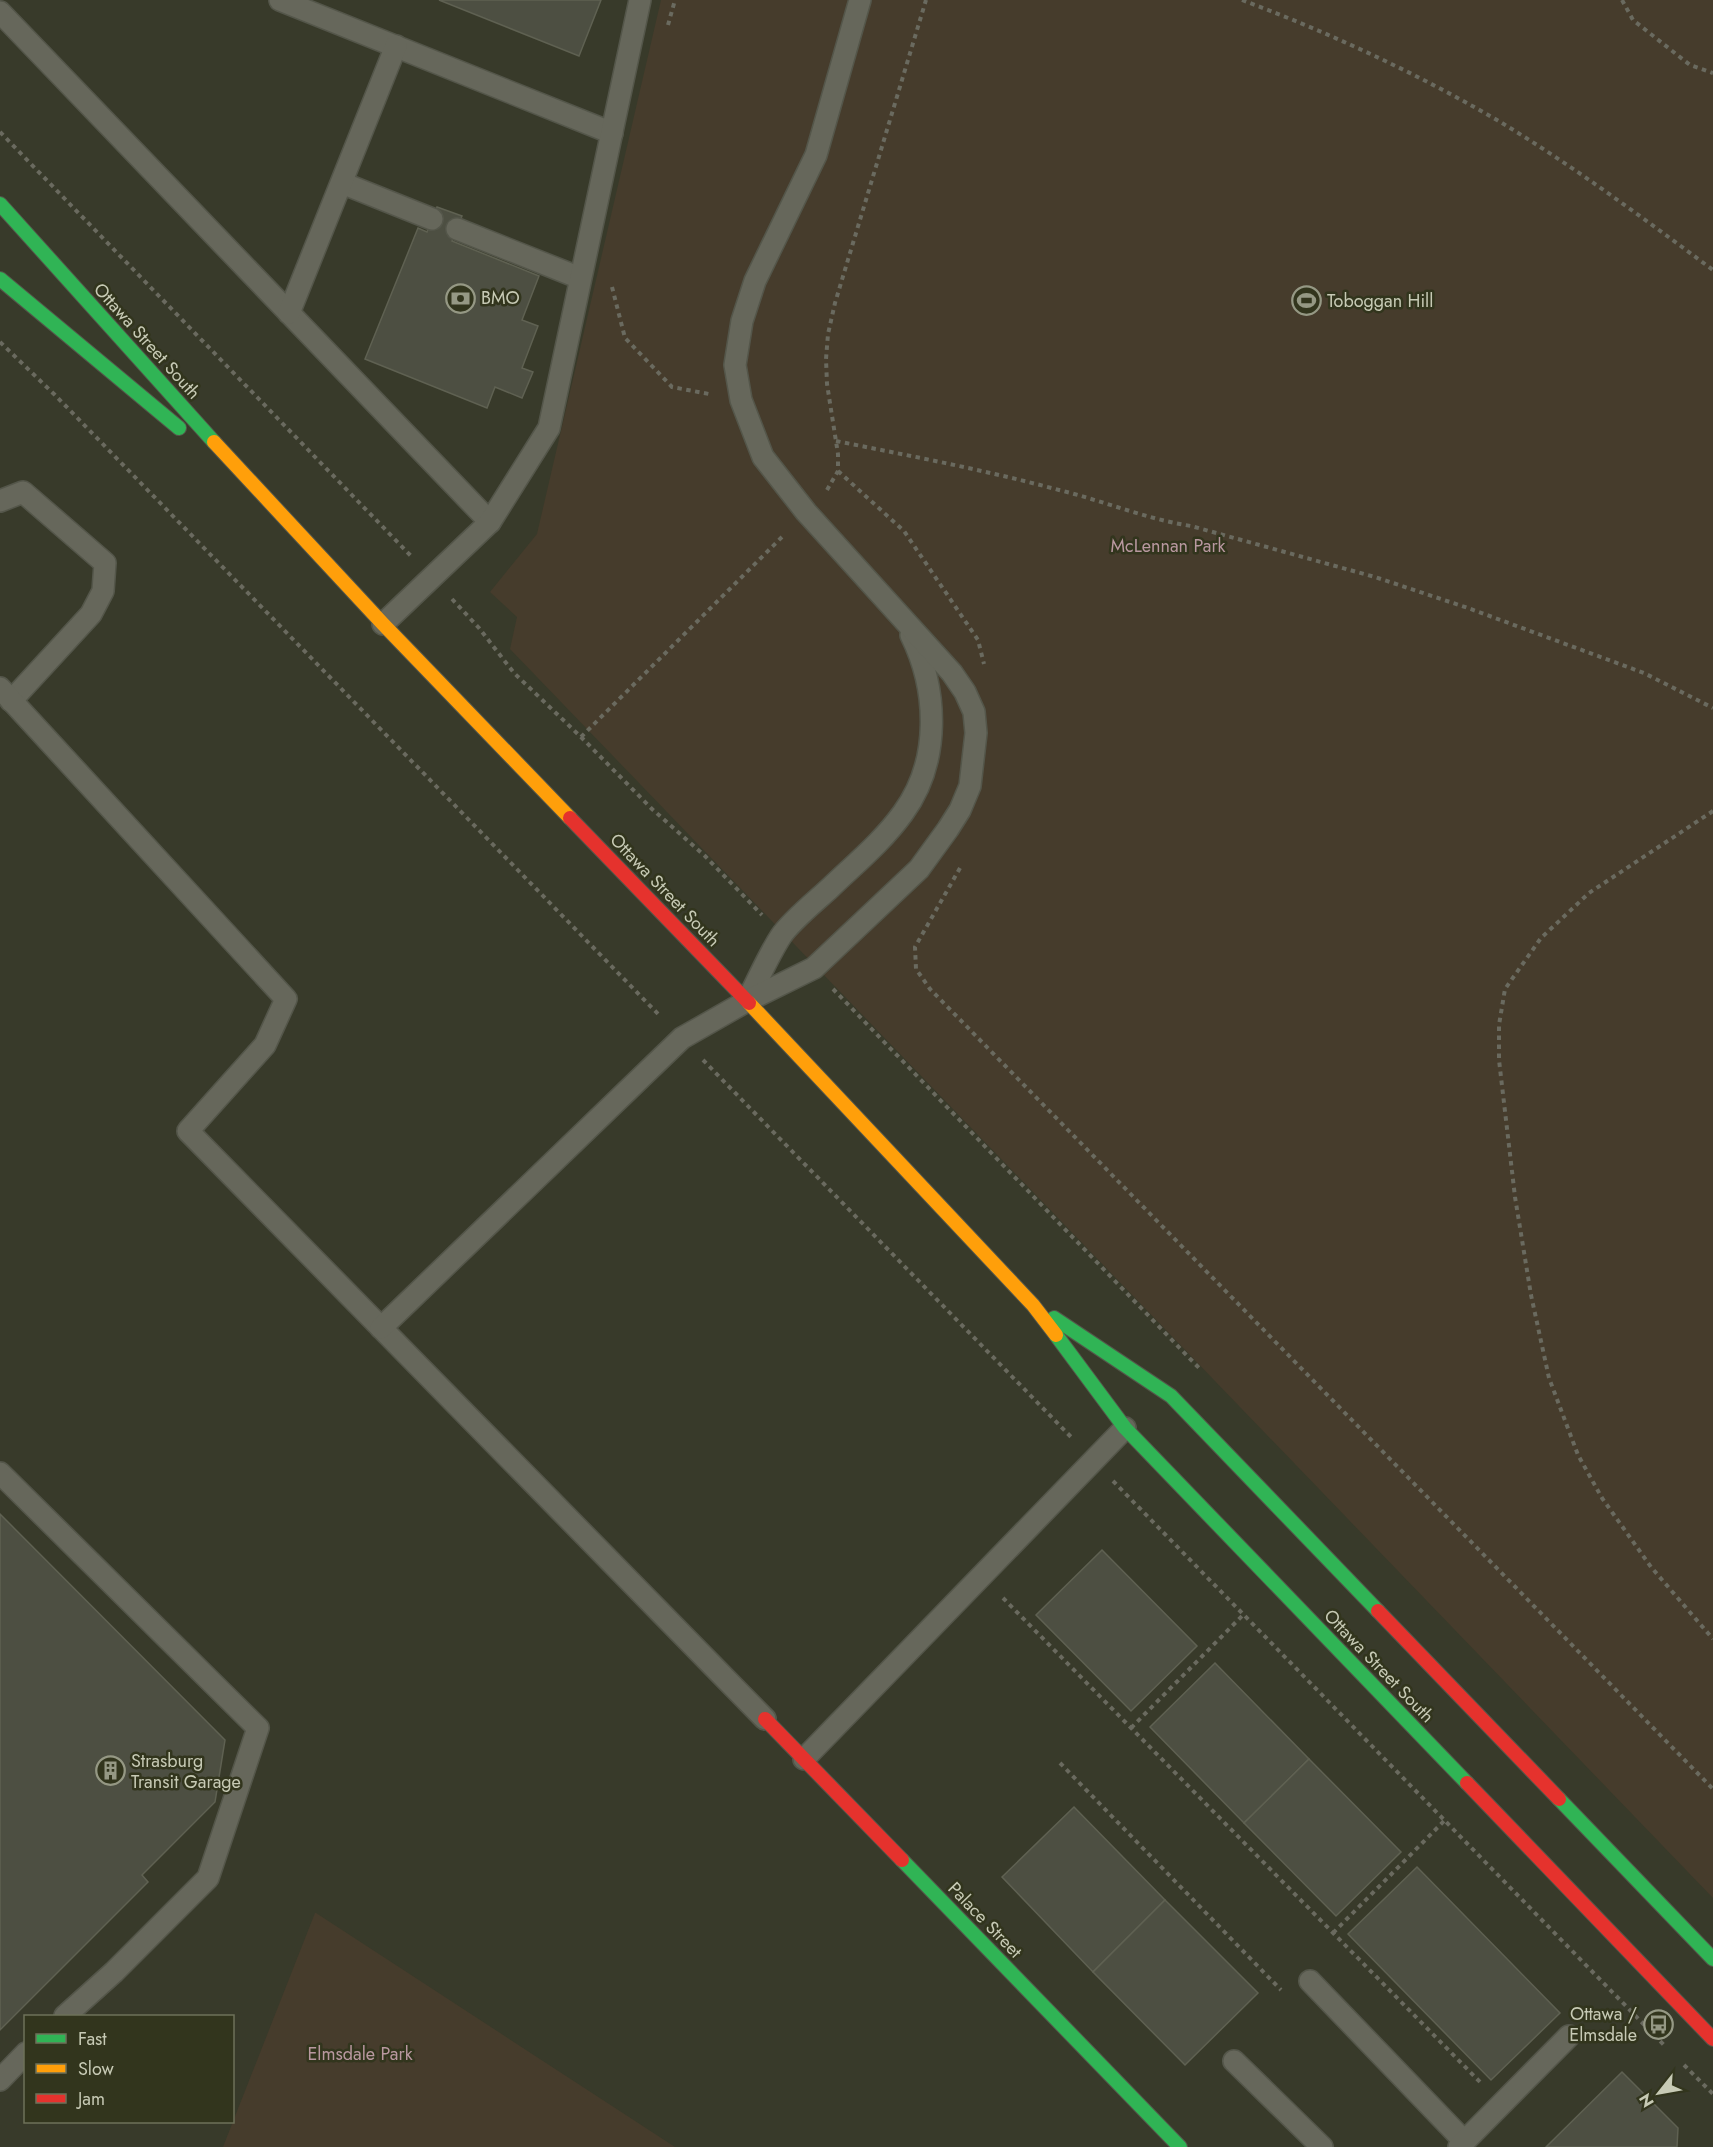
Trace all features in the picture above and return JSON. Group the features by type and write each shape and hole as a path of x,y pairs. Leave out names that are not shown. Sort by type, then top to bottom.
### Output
{"main road":[{"name":"Ottawa Street South","path":"0,204 268,502 747,1001 1034,1305 1125,1428 1713,2039"},
{"name":"Ottawa Street South","path":"0,279 268,502"},
{"name":"Ottawa Street South","path":"1034,1305 1171,1396 1713,1959"},
{"name":"Palace Street","path":"765,1719 1180,2147"}],"lane":[{"path":"281,0 612,133"},
{"path":"383,624 490,522 549,429 640,0"},
{"path":"381,1328 682,1038 747,1001 814,968 919,869 960,810 970,786 976,733 974,712 965,692 952,673 806,512 763,457 741,400 735,365 742,321 755,281 816,154 860,0"},
{"path":"0,12 490,522"},
{"path":"289,313 396,46"},
{"path":"342,183 432,219"},
{"path":"457,229 580,278"},
{"path":"0,501 24,492 105,563 103,591 91,614 6,694 286,999 265,1045 188,1131 765,1719"},
{"path":"747,1001 782,934 884,835 904,813 918,789 928,760 932,728 930,703 925,671 903,618"},
{"path":"804,1759 1125,1428"},
{"path":"0,1473 258,1728 208,1878 114,1972 66,2015"},
{"path":"1310,1981 1462,2144 1569,2036"},
{"path":"0,2080 24,2055"},
{"path":"1234,2061 1322,2147"}],"path":[{"path":"667,33 675,0"},
{"path":"821,497 832,484 838,471 827,384 828,334 835,303 926,0"},
{"path":"1242,0 1300,22 1409,72 1496,120 1556,157 1633,210 1713,270"},
{"path":"1622,0 1633,20 1665,46 1690,65 1713,72"},
{"path":"0,132 432,578 479,628 514,673 652,809 705,856 761,914"},
{"path":"611,285 625,338 672,387 741,400"},
{"path":"0,342 63,403 1668,2049"},
{"path":"836,441 1005,475 1166,522 1191,526 1375,578 1570,644 1644,673 1713,708"},
{"path":"838,471 904,531 978,640 987,675"},
{"path":"581,737 788,531"},
{"path":"1713,811 1589,893 1541,938 1505,989 1499,1025 1499,1060 1515,1197 1531,1295 1549,1378 1578,1455 1602,1498 1651,1567 1713,1639"},
{"path":"964,862 915,947 916,969 930,989 1713,1789"},
{"path":"981,1577 1501,2104"},
{"path":"1131,1728 1244,1615"},
{"path":"1060,1763 1288,1997"},
{"path":"1333,1933 1444,1820"},
{"path":"1677,2058 1713,2094"}],"green space":[{"name":"McLennan Park","path":"661,0 1713,0 1713,1898 510,649 517,617 490,592 537,534"},
{"name":"Elmsdale Park","path":"316,1913 675,2147 223,2147"}],"building":[{"path":"439,0 601,0 579,56"},
{"name":"BMO","path":"437,207 462,216 452,241 539,276 522,320 538,326 522,368 533,372 522,398 495,387 487,408 365,359 418,228 427,232"},
{"name":"Strasburg Transit Garage","path":"0,1514 225,1740 215,1802 142,1875 148,1882 0,2030"},
{"path":"1102,1550 1197,1646 1131,1711 1036,1615"},
{"path":"1215,1663 1309,1759 1244,1823 1150,1727"},
{"path":"1309,1759 1401,1852 1336,1916 1244,1823"},
{"path":"1074,1807 1165,1900 1093,1972 1002,1877"},
{"path":"1417,1867 1560,2013 1491,2080 1348,1934"},
{"path":"1165,1900 1258,1993 1185,2065 1093,1972"},
{"path":"1622,2072 1678,2128 1677,2147 1546,2147"}],"traffic: fast":[{"path":"0,204 214,442"},
{"path":"0,279 179,428"},
{"path":"1054,1318 1171,1396 1378,1611"},
{"path":"1056,1335 1125,1428 1467,1783"},
{"path":"1559,1799 1713,1959"},
{"path":"902,1860 1180,2147"}],"traffic: slow":[{"path":"214,442 383,624 570,818"},
{"path":"749,1003 1033,1305 1056,1335"}],"traffic: jam":[{"path":"570,818 749,1003"},
{"path":"1378,1611 1559,1799"},
{"path":"765,1719 902,1860"},
{"path":"1467,1783 1713,2039"}],"place":[{"name":"BMO","path":"460,298"},
{"name":"Toboggan Hill","path":"1306,301"},
{"name":"Strasburg Transit Garage","path":"110,1771"},
{"name":"Ottawa / Elmsdale","path":"1658,2024"}]}
